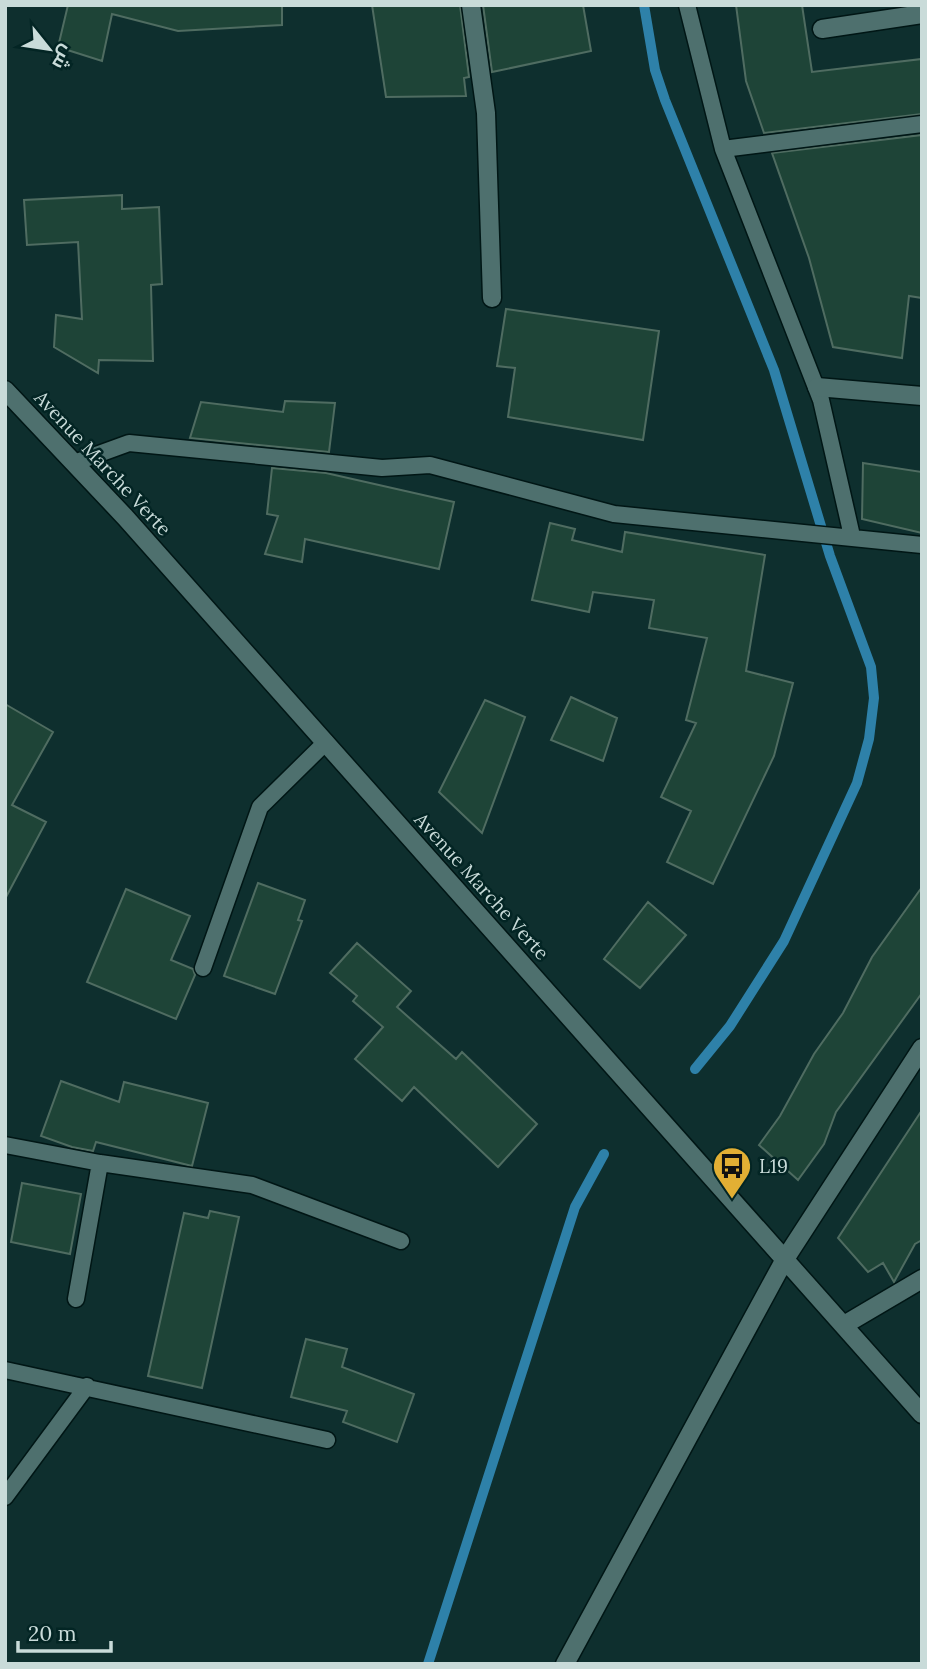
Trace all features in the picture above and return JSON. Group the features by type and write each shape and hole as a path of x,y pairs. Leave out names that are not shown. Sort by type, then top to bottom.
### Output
{"street":[{"path":"471,5 486,113 492,298"},
{"path":"822,29 922,14"},
{"path":"817,387 922,396"},
{"name":"Avenue Marche Verte","path":"5,390 326,743 922,1414"},
{"path":"565,1664 785,1259 922,1048"},
{"path":"844,1325 922,1279"}],"lane":[{"path":"687,5 723,149 817,387 847,536"},
{"path":"723,149 922,124"},
{"path":"74,463 129,443 382,468 430,465 614,514 806,531 922,545"},
{"path":"203,968 260,807 326,743"},
{"path":"5,1146 252,1185 401,1241"},
{"path":"76,1299 100,1163"},
{"path":"5,1370 87,1385 327,1440"},
{"path":"5,1497 87,1385"}],"building":[{"path":"68,5 282,5 282,25 178,31 112,14 102,61 58,47"},
{"path":"372,5 460,5 469,77 464,78 466,96 386,97"},
{"path":"483,5 583,5 591,51 492,72"},
{"path":"736,5 802,5 812,72 922,59 922,114 764,133 746,81"},
{"path":"922,135 922,298 909,296 902,358 833,347 809,258 772,153"},
{"path":"122,195 122,209 159,207 162,284 151,285 153,361 99,360 98,373 54,347 56,315 82,319 78,242 27,245 24,200"},
{"path":"506,309 659,331 643,440 508,417 515,368 497,366"},
{"path":"285,401 335,403 329,452 190,438 201,402 283,412"},
{"path":"863,463 922,472 922,533 862,519"},
{"path":"272,468 326,473 454,502 439,569 305,539 302,562 265,554 278,516 267,514"},
{"path":"550,523 575,529 572,540 622,552 625,532 765,555 746,671 793,683 774,756 713,884 667,862 691,811 661,797 696,723 686,720 707,638 649,628 654,600 593,592 589,612 532,600"},
{"path":"571,697 617,718 603,761 551,740"},
{"path":"485,700 525,717 482,833 439,792"},
{"path":"5,704 53,732 12,805 46,822 5,899"},
{"path":"258,883 305,900 298,920 302,921 275,994 224,976"},
{"path":"922,887 922,993 836,1112 824,1144 798,1180 759,1145 780,1116 814,1054 843,1013 872,957"},
{"path":"126,889 190,916 171,960 193,969 195,975 176,1019 87,982"},
{"path":"648,902 686,935 640,988 604,959"},
{"path":"357,943 411,991 397,1007 456,1059 462,1052 537,1124 498,1167 414,1087 402,1101 355,1059 383,1027 353,1001 357,996 330,973"},
{"path":"61,1081 119,1102 124,1082 208,1103 192,1166 96,1142 93,1151 41,1136"},
{"path":"922,1110 922,1240 915,1244 894,1282 883,1263 868,1272 838,1238"},
{"path":"22,1183 81,1194 70,1254 11,1242"},
{"path":"210,1211 239,1217 202,1388 148,1376 184,1213 208,1218"},
{"path":"306,1339 347,1349 342,1367 414,1394 397,1442 343,1422 347,1411 291,1397"}],"waterway":[{"path":"644,5 655,70 774,370 830,556 871,667 874,698 869,739 857,783 784,941 730,1026 695,1069"},
{"path":"428,1664 575,1207 604,1154"}],"place":[{"name":"L19","path":"732,1200"}]}
